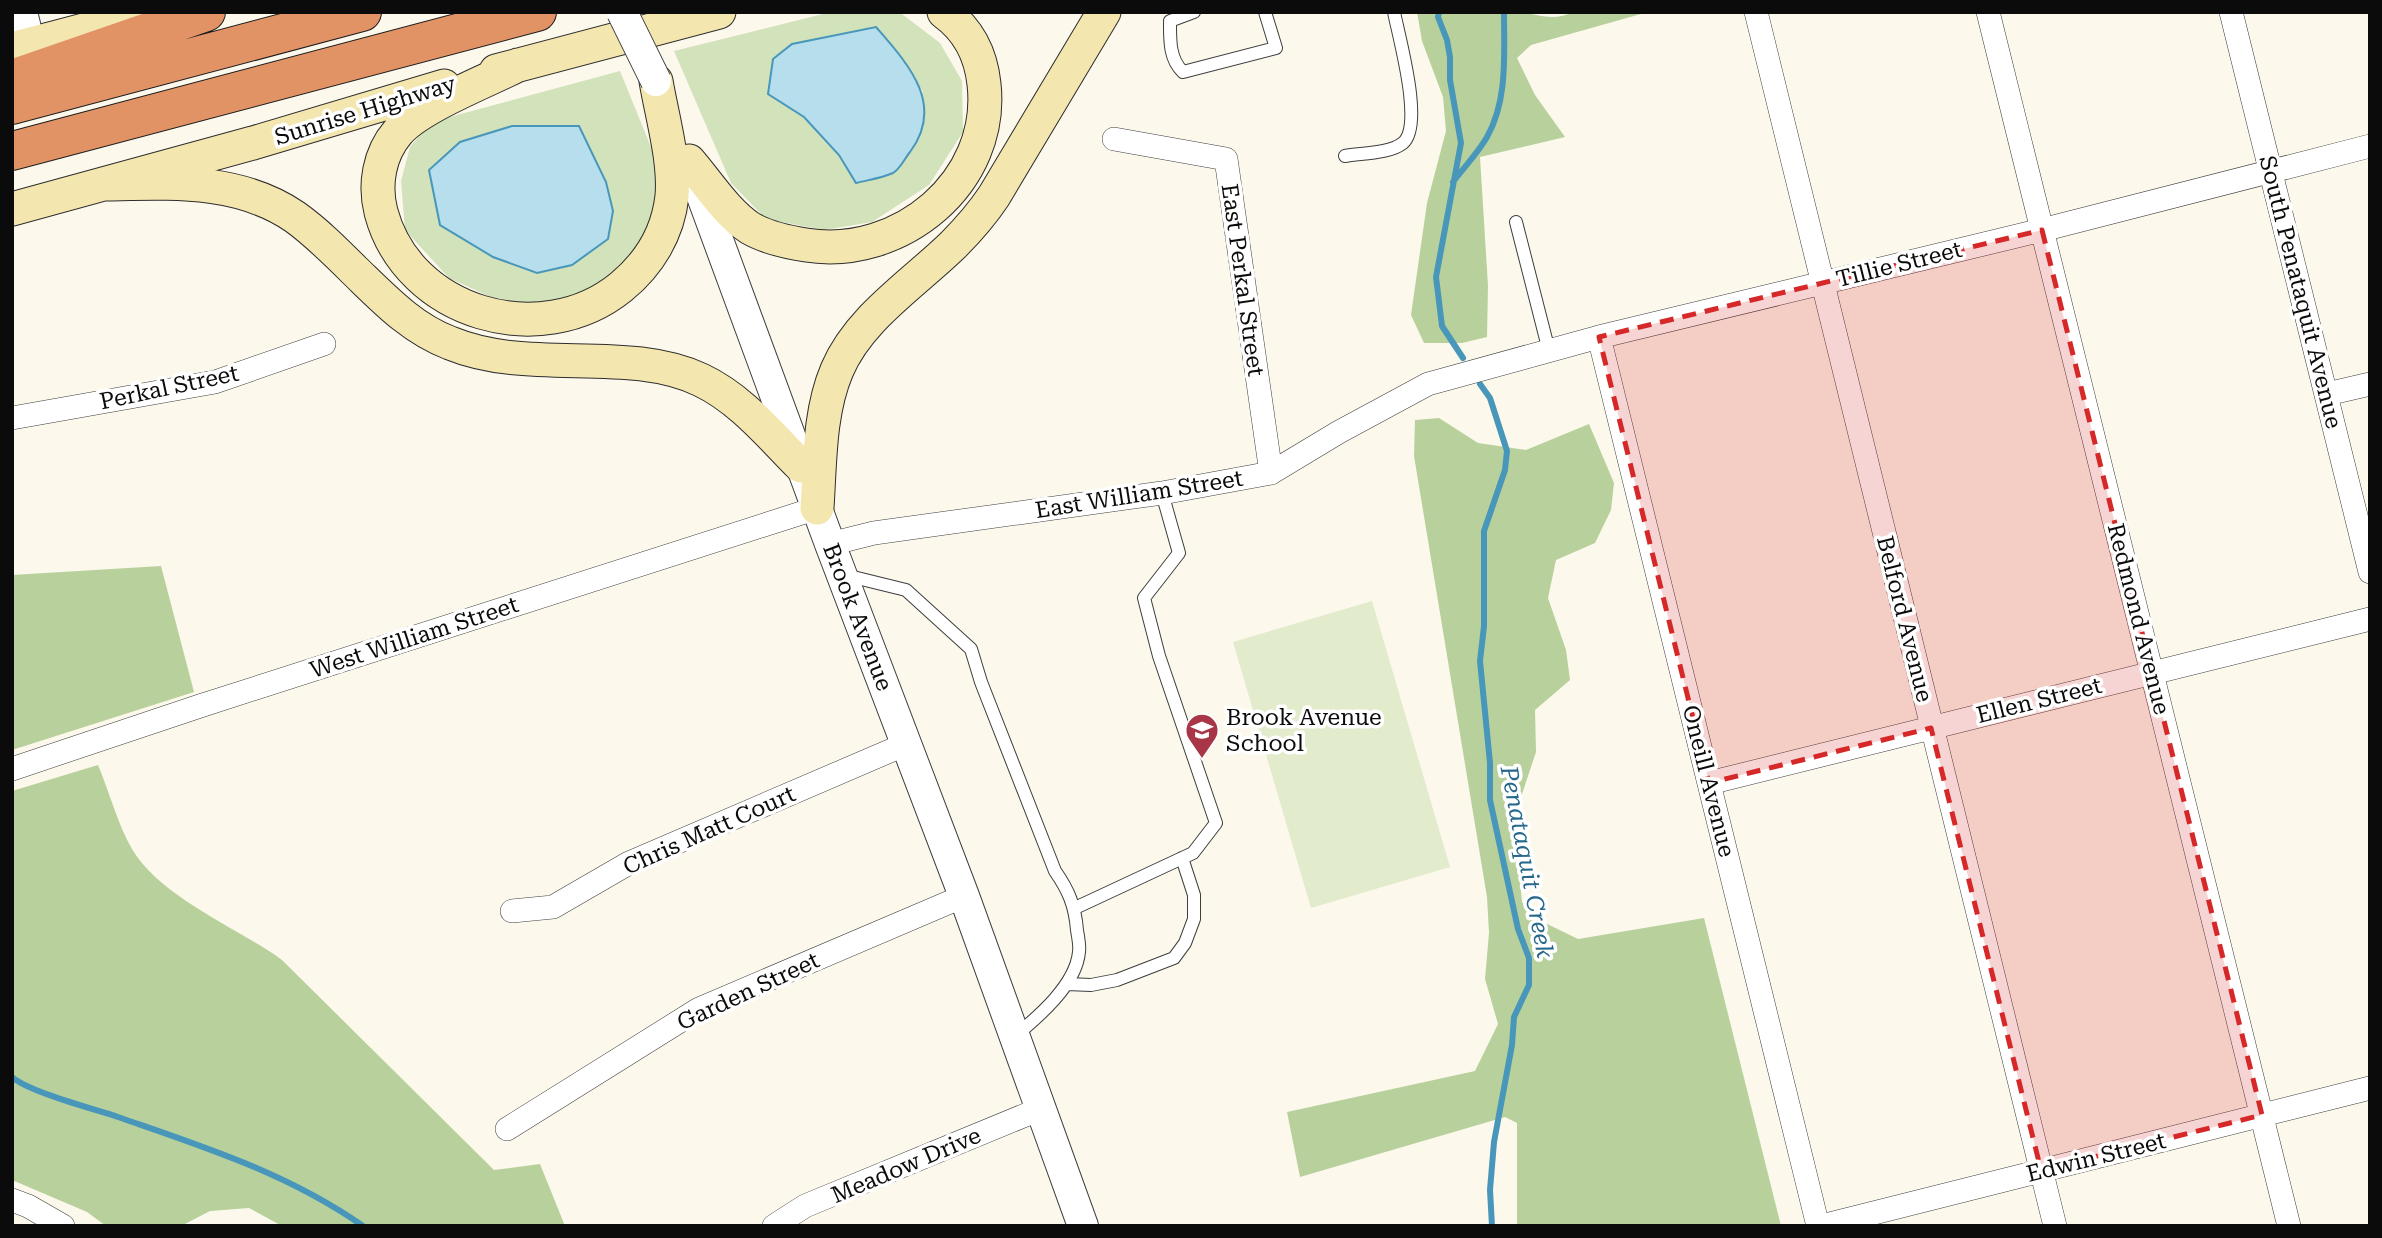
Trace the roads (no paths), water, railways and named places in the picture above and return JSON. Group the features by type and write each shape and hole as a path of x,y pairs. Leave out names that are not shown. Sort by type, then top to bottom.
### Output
{"highway":[{"path":"12,79 206,12"},
{"path":"12,105 362,12"},
{"name":"Sunrise Highway","path":"12,151 537,12"}],"main road":[{"path":"21,47 152,12"},
{"name":"Sunrise Highway","path":"12,209 518,65 719,12"},
{"path":"689,161 740,220 759,233 783,241 814,247 845,247 872,242 911,225 935,208 957,182 974,153 982,129 985,92 978,56 967,33 944,12"},
{"path":"817,508 828,400 837,369 852,342 981,215 1104,12"},
{"path":"518,65 429,109 407,124 391,142 381,165 377,186 383,221 408,265 430,286 454,302 498,317 542,319 584,309 620,288 648,259 666,224 672,186 656,81"},
{"path":"105,184 165,183 205,186 246,193 263,199 307,226 397,310 438,338 470,351 505,358 632,364 685,373 729,396 801,466"}],"street":[{"path":"21,47 22,12"},
{"name":"Brook Avenue","path":"622,12 656,81 689,161 841,574 964,896 1083,1226"},
{"name":"Belford Avenue","path":"1756,12 2055,1226"},
{"name":"Redmond Avenue","path":"1988,12 2289,1226"},
{"name":"South Penataquit Avenue","path":"2231,12 2370,572"},
{"name":"East Perkal Street","path":"1114,139 1226,159 1271,473"},
{"name":"Tillie Street","path":"1428,384 1599,337 2042,230 2370,146"},
{"name":"Oneill Avenue","path":"1599,337 1820,1226"},
{"name":"Perkal Street","path":"12,418 215,382 324,344"},
{"name":"East William Street","path":"830,544 874,533 1162,494 1271,473 1339,432 1428,384"},
{"path":"2327,394 2370,384"},
{"name":"West William Street","path":"12,769 402,640 817,508"},
{"name":"Ellen Street","path":"1709,783 2370,619"},
{"name":"Chris Matt Court","path":"512,911 553,907 629,863 906,744"},
{"name":"Garden Street","path":"507,1129 699,1009 964,896"},
{"name":"Edwin Street","path":"1820,1226 2370,1088"},
{"name":"Meadow Drive","path":"774,1226 805,1206 1040,1109"},
{"path":"12,1200 63,1226"}],"lane":[{"path":"1194,12 1170,21 1174,64 1183,72 1276,48 1265,12"},
{"path":"1345,156 1384,150 1402,144 1411,131 1412,107 1394,12"},
{"path":"1516,222 1549,351"},
{"path":"1075,908 1193,853 1216,823 1159,656 1144,597 1179,553 1162,494"},
{"path":"841,574 906,590 971,649 981,682 1055,871 1069,891 1075,908 1079,953 1067,984 1045,1009 1014,1037"},
{"path":"1067,984 1091,985 1117,980 1174,958 1185,943 1194,919 1194,895 1182,858"}],"water":[{"path":"876,27 910,70 918,85 924,117 920,134 896,171 856,183 839,155 804,117 768,94 773,59 792,44"},
{"path":"512,126 579,126 606,182 613,211 608,239 572,265 537,273 493,257 440,225 429,170 460,142"}],"waterway":[{"name":"Penataquit Creek","path":"1439,12 1438,17 1450,57 1450,80 1461,143 1436,277 1442,326 1463,358"},
{"path":"1453,182 1483,143 1499,108 1504,60 1504,12"},
{"name":"Penataquit Creek","path":"1480,384 1490,398 1507,451 1505,470 1484,531 1484,626 1480,661 1490,763 1490,800 1518,929 1529,958 1529,985 1514,1017 1512,1045 1494,1142 1490,1190 1492,1226"},
{"path":"12,1077 47,1094 150,1128 275,1176 334,1207 363,1226"}],"place":[{"name":"Brook Avenue School","path":"1202,760"}]}
